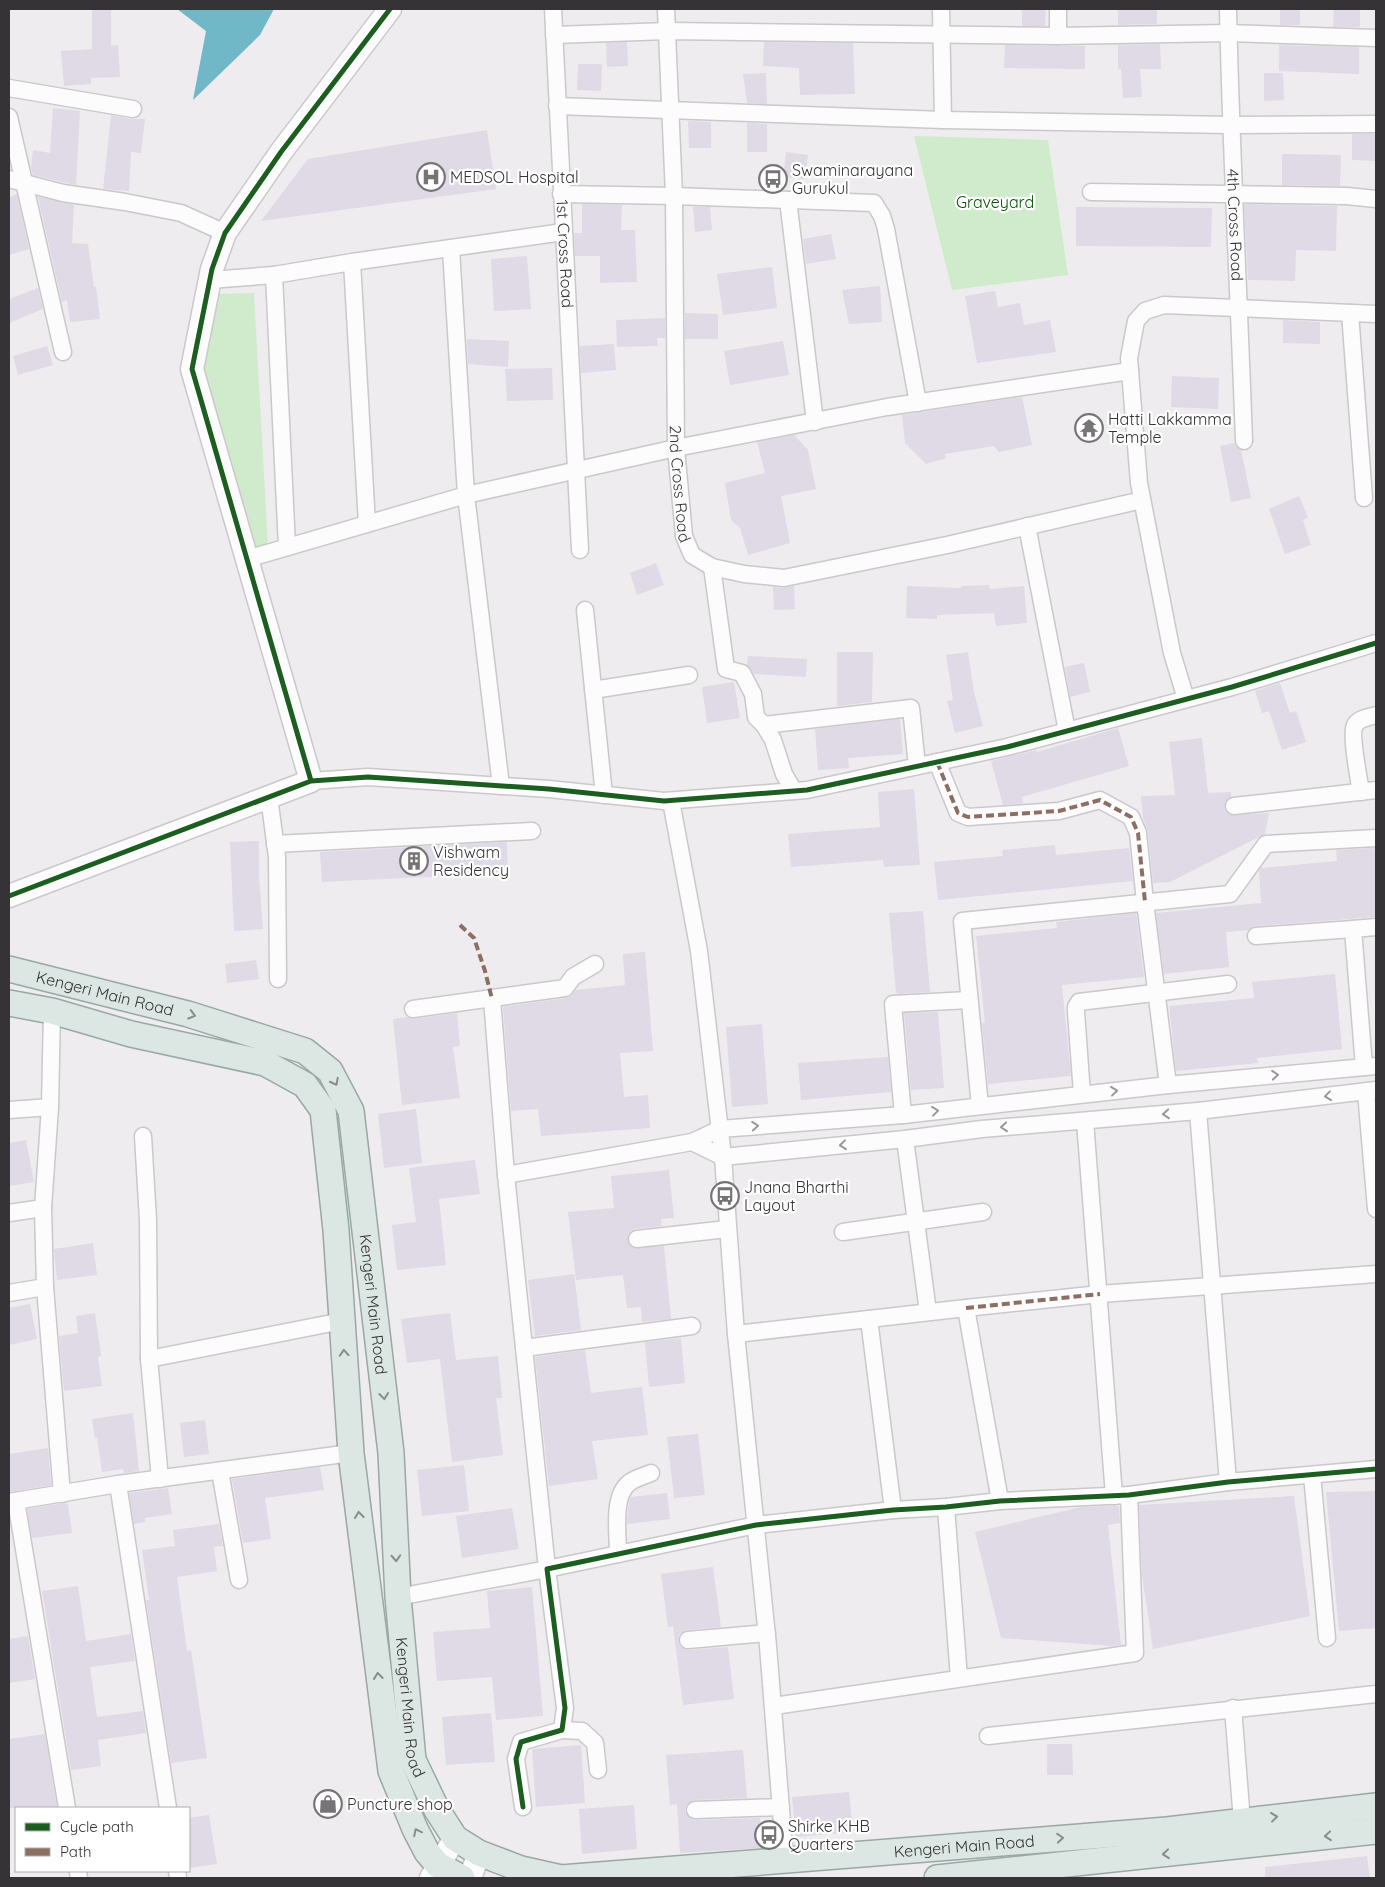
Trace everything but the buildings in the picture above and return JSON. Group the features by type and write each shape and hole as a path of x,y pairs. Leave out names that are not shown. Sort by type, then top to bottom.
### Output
{"main road":[{"name":"Kengeri Main Road","path":"9,969 188,1014 257,1035 305,1051 330,1071 351,1111 390,1453 398,1597 413,1760 437,1810 455,1838 479,1853 522,1868 561,1878 1158,1830 1376,1806"},
{"name":"Kengeri Main Road","path":"9,1004 52,1011 131,1034 265,1063 305,1085 323,1110 336,1230 351,1453 391,1771 435,1872 462,1878"},
{"name":"Kengeri Main Road","path":"937,1878 1376,1831"}],"street":[{"path":"311,782 192,368 212,269 225,233 281,152 390,9"},
{"name":"1st Cross Road","path":"553,9 580,550"},
{"name":"2nd Cross Road","path":"666,9 674,196 676,448 684,536 692,555 712,567 744,574 784,578 1142,500"},
{"path":"941,9 943,120"},
{"path":"1058,9 1058,36"},
{"name":"4th Cross Road","path":"1228,9 1230,125 1235,195 1244,441"},
{"path":"554,35 668,31 1058,36 1228,33 1376,38"},
{"path":"9,88 133,109"},
{"path":"557,106 943,120 1230,125 1376,124"},
{"path":"9,117 63,352"},
{"path":"9,179 63,193 181,213 225,233"},
{"path":"1091,192 1347,196 1376,199"},
{"path":"561,194 874,203 882,216 886,229 918,403"},
{"path":"788,200 815,422"},
{"path":"210,280 274,276 352,262 563,232"},
{"path":"452,249 466,495 501,786"},
{"path":"352,262 367,524"},
{"path":"274,276 287,547"},
{"path":"1186,699 1172,653 1139,484 1130,371 1130,358 1136,321 1145,310 1164,305 1376,314"},
{"path":"1350,313 1364,498"},
{"path":"247,559 466,495 676,448 918,403 1130,371"},
{"path":"1027,526 1067,731"},
{"path":"712,567 726,669 742,673 753,694 756,717 773,740 784,774 794,791"},
{"path":"585,610 604,795"},
{"path":"9,896 311,782 368,777 501,786 671,801 807,790 1007,747 1186,699 1376,643"},
{"path":"593,690 688,675"},
{"path":"764,726 911,708 917,766"},
{"path":"1234,806 1369,791 1353,733 1354,726 1361,719 1376,715"},
{"path":"937,762 958,813 968,817 1059,811 1100,800 1131,817 1138,833 1168,1085"},
{"path":"269,797 276,844 278,980"},
{"path":"671,801 699,951 720,1129 736,1334 774,1706 785,1860"},
{"path":"276,844 532,831"},
{"path":"980,1106 962,921 1230,894 1266,844 1376,838"},
{"path":"1256,936 1376,927"},
{"path":"506,1175 692,1142 720,1129 903,1115 1082,1094 1370,1066 1353,929"},
{"path":"413,1009 565,988 573,977 595,964"},
{"path":"1082,1094 1076,1005 1083,1001 1228,984"},
{"path":"492,999 506,1175 547,1569 565,1708 562,1730"},
{"path":"903,1115 893,1004 969,1000"},
{"path":"52,1011 50,1107 43,1208 45,1287 62,1494"},
{"path":"692,1142 723,1157 905,1139 982,1129 1198,1111 1371,1091 1376,1210"},
{"path":"9,1110 50,1107"},
{"path":"1198,1111 1228,1482"},
{"path":"774,1706 1135,1653 1085,1121"},
{"path":"143,1136 148,1220 149,1359 160,1479"},
{"path":"905,1139 928,1312"},
{"path":"9,1213 43,1208"},
{"path":"843,1232 983,1212"},
{"path":"637,1239 728,1229"},
{"path":"736,1334 1100,1294 1376,1274"},
{"path":"9,1293 45,1287"},
{"path":"966,1308 1000,1501"},
{"path":"869,1318 893,1510"},
{"path":"149,1359 342,1321"},
{"path":"524,1348 692,1326"},
{"path":"67,1807 12,1501 118,1484 351,1453"},
{"path":"398,1597 547,1569 756,1525 893,1510 946,1508 1000,1501 1121,1495 1228,1482 1376,1469"},
{"path":"220,1471 239,1580"},
{"path":"618,1554 617,1513 620,1495 629,1483 651,1473"},
{"path":"1312,1475 1326,1638"},
{"path":"118,1484 168,1807"},
{"path":"946,1508 959,1678"},
{"path":"688,1640 767,1632"},
{"path":"988,1736 1376,1694"},
{"path":"1233,1708 1242,1821"},
{"path":"522,1807 516,1759 521,1742 562,1730 582,1731 595,1743 598,1770"},
{"path":"695,1810 781,1807"},
{"path":"435,1872 455,1838"},
{"path":"470,1878 479,1853"}],"green space":[{"name":"Graveyard","path":"914,136 1048,140 1068,275 952,290"},
{"path":"254,293 268,547 251,553 188,344 215,294"}],"water":[{"path":"177,9 274,9 260,35 193,100 206,31"}],"marked path":[{"path":"937,762 958,813 968,817 1059,811 1100,800 1131,817 1138,833 1145,902"},
{"path":"460,925 474,938 492,999"},
{"path":"966,1308 1100,1294"}],"cycle path":[{"path":"9,896 311,781 192,369 212,269 225,233 281,152 390,9"},
{"path":"311,781 368,777 549,789 664,801 807,790 1007,747 1232,687 1376,643"},
{"path":"523,1807 516,1759 521,1742 562,1730 565,1708 547,1569 756,1525 893,1510 1000,1501 1129,1495 1228,1482 1376,1469"}],"place":[{"name":"MEDSOL Hospital","path":"431,177"},
{"name":"Swaminarayana Gurukul","path":"773,179"},
{"name":"Hatti Lakkamma Temple","path":"1089,428"},
{"name":"Vishwam Residency","path":"414,861"},
{"name":"Jnana Bharthi Layout","path":"725,1196"},
{"name":"Puncture shop","path":"328,1804"},
{"name":"Shirke KHB Quarters","path":"769,1835"}]}
